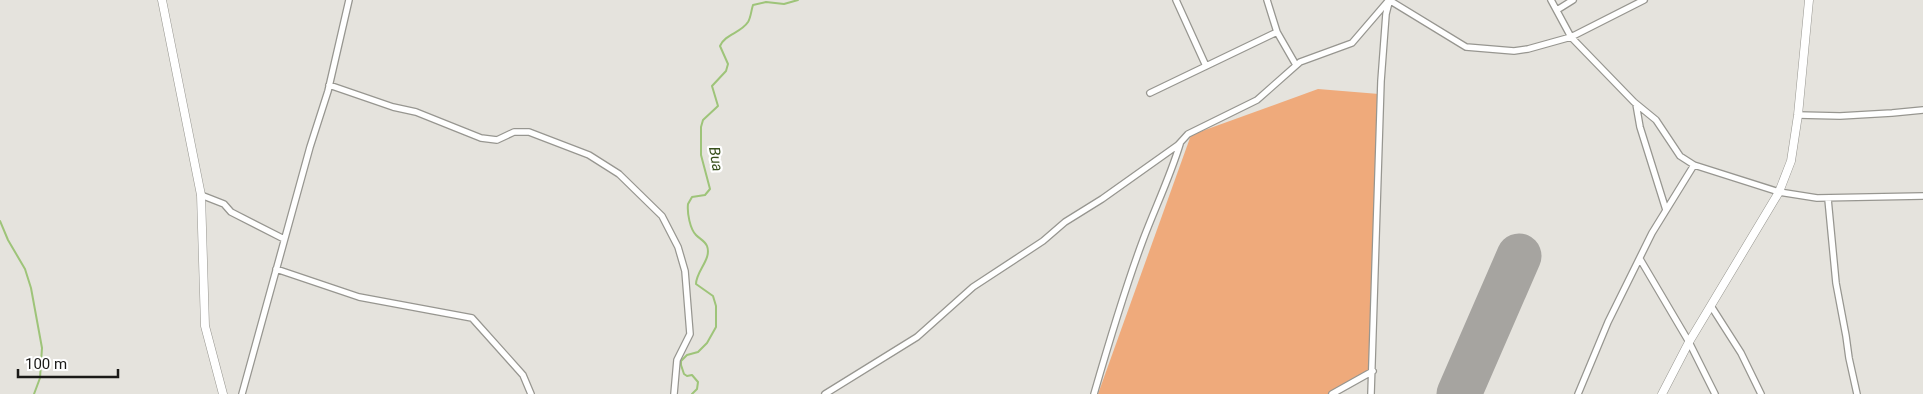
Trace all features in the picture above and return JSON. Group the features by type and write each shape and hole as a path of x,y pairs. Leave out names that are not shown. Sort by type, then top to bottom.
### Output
{"street":[{"path":"162,0 201,195 205,326 223,394"},
{"path":"242,394 284,239 329,85 349,0"},
{"path":"1176,0 1206,66"},
{"path":"1267,0 1277,32 1296,65"},
{"path":"1389,0 1466,46 1475,49 1514,51 1571,37 1644,0"},
{"path":"824,394 917,337 973,287 1043,241 1070,219 1102,199 1180,144 1188,134 1258,100 1296,65 1352,44 1389,0"},
{"path":"1372,394 1381,81 1386,14 1389,0"},
{"path":"1551,0 1571,37 1636,104 1656,120 1680,156 1694,165 1779,192 1828,199 1923,196"},
{"path":"1557,10 1573,0"},
{"path":"1662,394 1689,342 1779,192 1791,161 1798,115 1809,0"},
{"path":"1150,93 1277,32"},
{"path":"329,85 363,98 416,112 481,138 497,140 514,132 529,132 589,155 626,180 662,216 678,247 685,271 690,334 677,360 674,394"},
{"path":"1636,104 1640,127 1666,210"},
{"path":"1798,115 1892,114 1923,110"},
{"path":"1094,394 1127,284 1173,169 1180,144"},
{"path":"1578,394 1608,322 1652,233 1694,165"},
{"path":"201,195 224,204 231,212 284,239"},
{"path":"1828,199 1836,284 1857,394"},
{"path":"1640,259 1689,342 1715,394"},
{"path":"276,268 359,297 472,318 524,375 531,394"},
{"path":"1710,306 1741,353 1761,394"},
{"path":"1332,394 1373,371"}],"shaded area":[{"path":"1318,89 1379,94 1373,369 1329,394 1098,394 1191,135"}],"waterway":[{"name":"Bua","path":"692,394 697,389 698,382 692,375 687,376 684,374 681,361 687,355 698,352 707,343 716,327 716,306 713,296 696,284 698,274 706,260 708,251 704,241 692,229 688,204 692,197 705,195 710,189 701,155 701,127 703,120 718,106 712,86 726,71 728,64 720,46 722,42 745,26 750,18 753,5 766,2 784,4 798,0"},
{"path":"0,221 8,240 25,269 31,288 42,348 40,378 34,394"}],"runway":[{"path":"1459,394 1519,256"}]}
